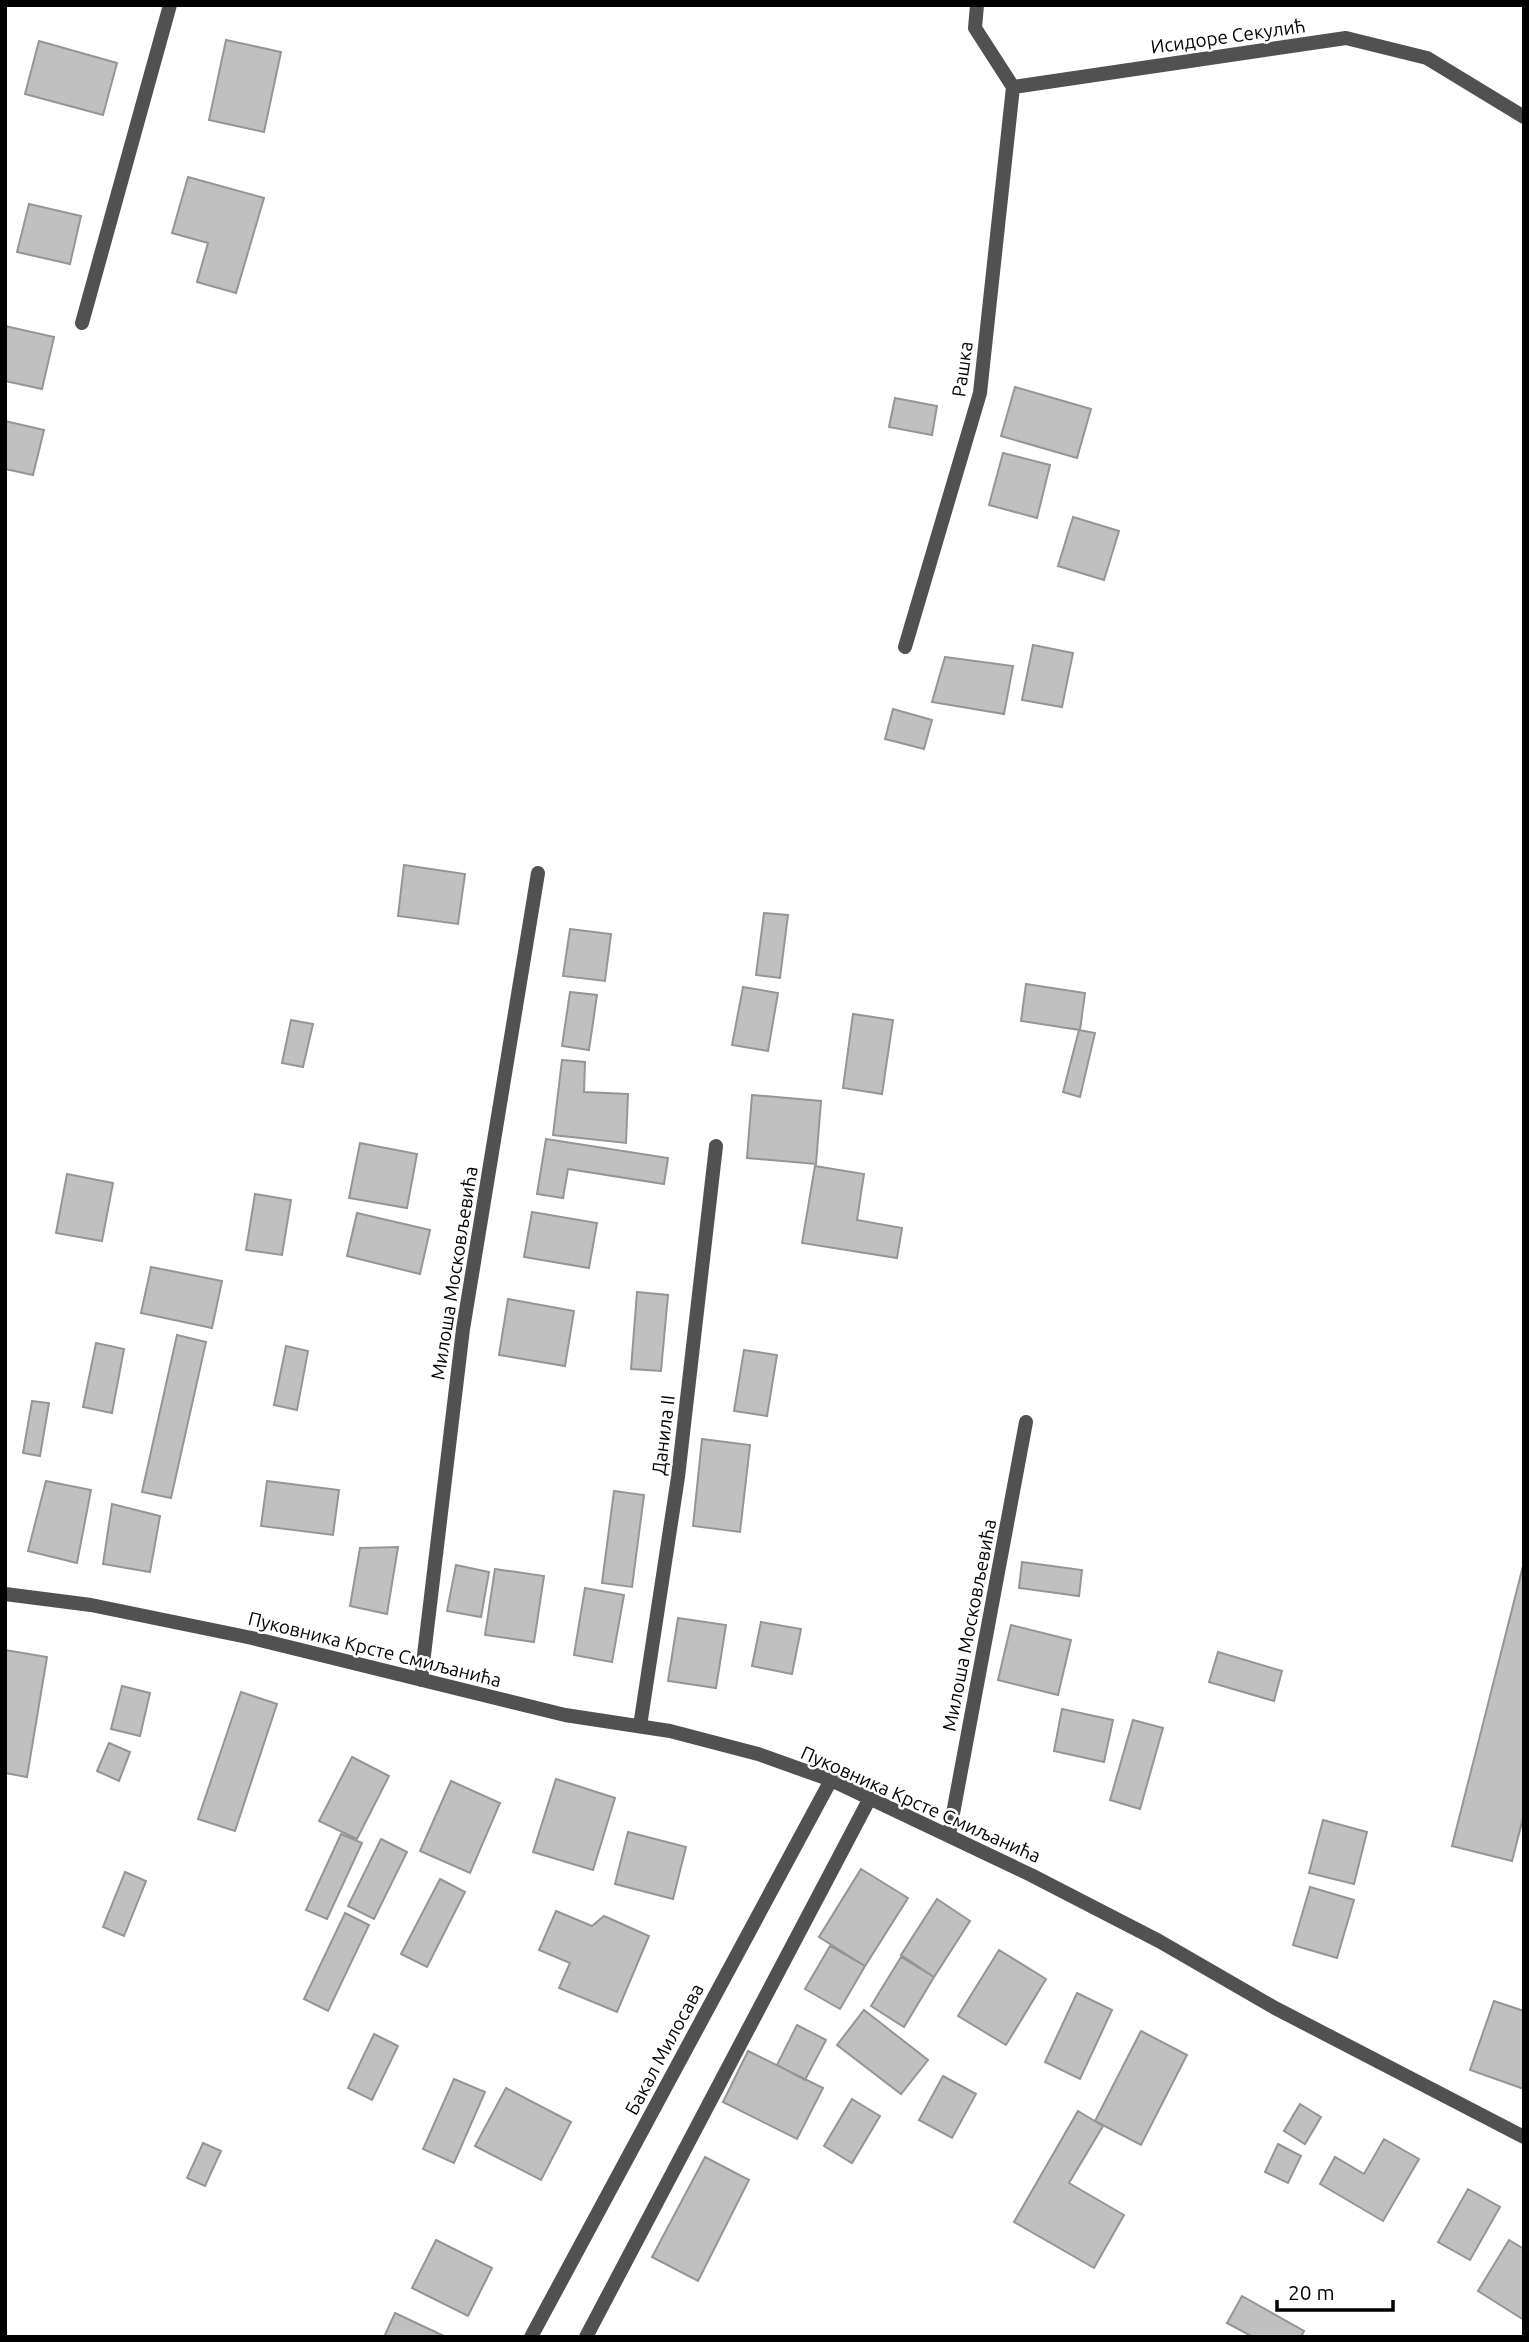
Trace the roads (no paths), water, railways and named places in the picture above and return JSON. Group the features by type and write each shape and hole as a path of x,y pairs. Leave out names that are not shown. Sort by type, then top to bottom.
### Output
{"street":[{"path":"82,323 170,5"},
{"path":"977,5 975,28 1013,87"},
{"name":"Исидоре Секулић","path":"1013,87 1346,38 1427,58 1524,117"},
{"name":"Рашка","path":"905,648 980,393 1013,87"},
{"name":"Милоша Московљевића","path":"421,1680 463,1329 538,873"},
{"name":"Данила II","path":"640,1726 678,1477 716,1146"},
{"name":"Милоша Московљевића","path":"949,1835 1026,1422"},
{"name":"Пуковника Крсте Смиљанића","path":"5,1594 91,1605 252,1638 565,1715 670,1731 758,1754 831,1780 949,1835 1159,1941 1275,2008 1524,2137"},
{"name":"Бакал Милосава","path":"531,2337 831,1780"},
{"path":"586,2337 870,1798"}]}
